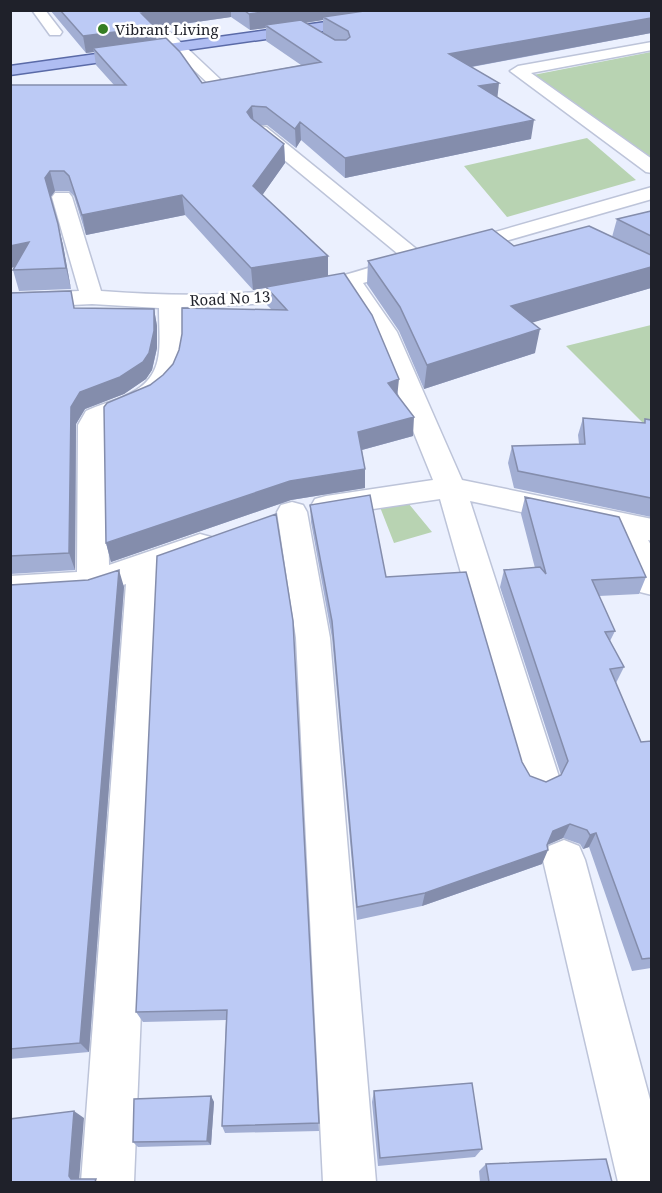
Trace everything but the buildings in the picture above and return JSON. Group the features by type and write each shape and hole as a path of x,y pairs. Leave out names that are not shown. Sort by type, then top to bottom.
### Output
{"main road":[{"path":"111,42 354,10"},
{"path":"10,71 64,62 182,49 443,10"}],"street":[{"path":"38,10 55,32"},
{"path":"307,31 327,44"},
{"path":"166,36 217,84"},
{"path":"651,46 518,71 651,168"},
{"path":"260,131 419,260"},
{"name":"Road No 13","path":"10,301 92,297 170,301 255,299 313,290 651,193"},
{"path":"62,197 92,297"},
{"path":"550,221 580,237"},
{"path":"350,279 385,332 451,487 540,777"},
{"path":"93,583 92,425 95,417 100,414 144,397 162,384 170,361 170,301"},
{"path":"350,1182 313,638 281,516 451,487 639,528 651,583"},
{"path":"10,588 93,583 228,535"},
{"path":"107,1182 143,566"},
{"path":"564,860 645,1182"}],"green space":[{"path":"651,52 651,160 528,76"},
{"path":"587,138 636,180 507,217 464,166"},
{"path":"651,325 651,426 647,427 566,346"},
{"path":"404,498 432,532 394,543 378,502"}],"place":[{"name":"Vibrant Living","path":"103,29"}]}
